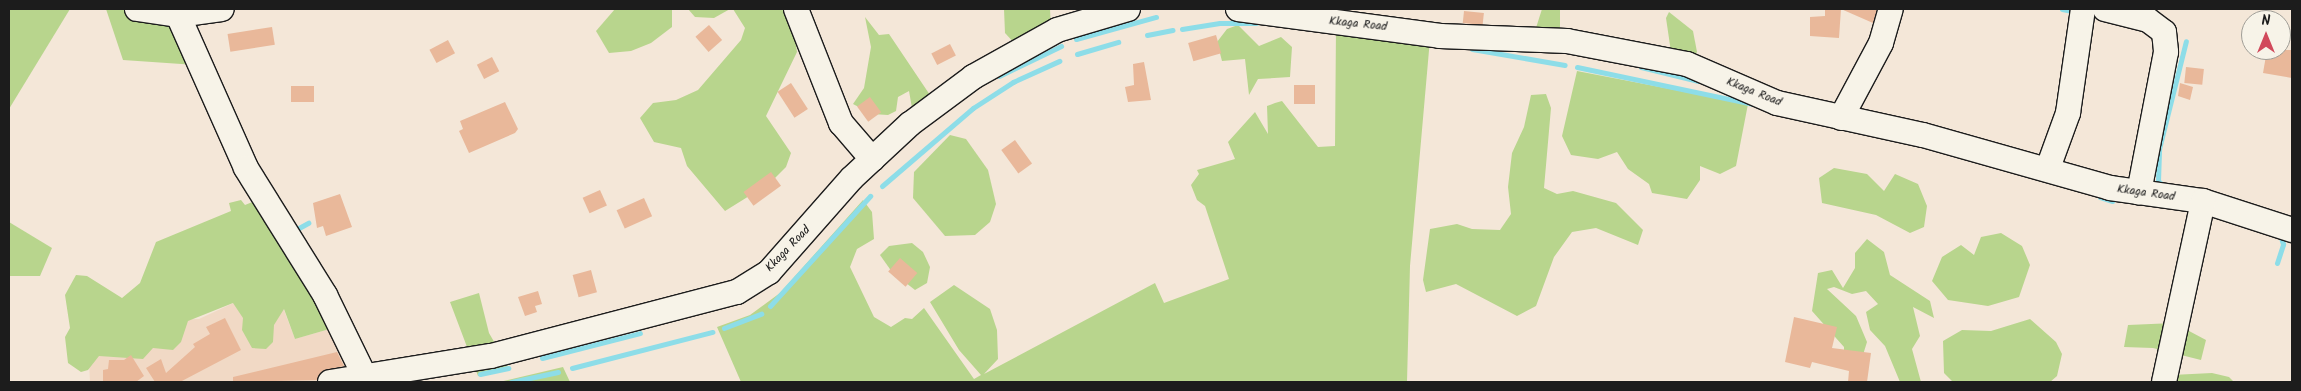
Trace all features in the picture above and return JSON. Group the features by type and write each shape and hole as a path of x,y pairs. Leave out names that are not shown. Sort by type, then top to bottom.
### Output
{"street":[{"path":"146,10 178,16 222,9"},
{"path":"796,9 841,123 872,159"},
{"name":"Kkaga Road","path":"330,382 492,356 737,292 769,272 872,159 910,124 973,77 1062,18 1128,9"},
{"name":"Kkaga Road","path":"1238,9 1440,36 1567,41 1687,64 1777,103 2048,168 2110,188 2203,202 2292,230"},
{"path":"1841,118 1881,44 1891,9"},
{"path":"2048,168 2068,112 2083,9"},
{"path":"2105,9 2148,20 2164,32 2166,52 2138,192"},
{"path":"178,16 246,168 325,296 365,376"},
{"path":"2164,382 2203,202"}],"shaded area":[{"path":"274,284 295,339 333,328 356,382 90,382 87,322 199,319"}],"green space":[{"path":"9,9 70,9 9,109"},
{"path":"106,9 125,9 178,27 196,65 123,60"},
{"path":"615,9 672,9 672,27 651,43 631,51 609,53 596,31"},
{"path":"688,9 730,9 714,18 695,17"},
{"path":"733,9 790,9 797,52 766,116 791,153 786,167 770,183 725,211 687,166 681,148 654,142 640,118 653,103 676,100 698,90 741,40 745,28"},
{"path":"1004,9 1050,9 1051,30 1017,46 1005,33"},
{"path":"1542,9 1560,9 1560,48 1535,31"},
{"path":"1669,12 1693,31 1697,52 1684,70 1671,52 1666,18"},
{"path":"865,17 879,35 889,34 934,101 912,108 909,91 898,97 896,111 888,115 872,114 853,104 864,88 871,47"},
{"path":"1238,25 1259,46 1281,37 1292,47 1290,77 1258,79 1249,95 1245,59 1222,61 1217,42 1227,29"},
{"path":"1336,28 1430,39 1410,266 1407,382 741,382 717,327 750,315 780,293 863,200 872,212 874,239 857,249 850,267 874,317 891,327 905,318 912,319 924,308 974,379 981,375 959,350 930,302 954,285 990,309 997,330 998,359 984,374 1155,283 1164,303 1229,279 1205,206 1197,200 1191,185 1199,174 1197,170 1235,159 1228,142 1255,112 1268,134 1267,106 1282,101 1318,147 1335,146"},
{"path":"1577,71 1748,104 1736,166 1720,174 1700,166 1700,180 1687,199 1652,193 1649,184 1628,169 1617,152 1598,159 1571,155 1562,136"},
{"path":"1546,94 1551,108 1544,188 1557,194 1573,191 1616,203 1643,230 1638,245 1596,228 1572,232 1554,257 1536,306 1517,316 1456,284 1426,292 1423,280 1430,229 1457,224 1472,229 1500,230 1511,214 1508,187 1512,153 1524,127 1531,95"},
{"path":"950,135 966,139 988,170 996,204 990,222 975,235 945,236 913,198 914,172"},
{"path":"1834,168 1867,174 1884,191 1895,174 1918,184 1927,206 1924,227 1910,233 1876,215 1822,203 1819,178"},
{"path":"241,200 245,205 257,200 333,328 295,339 284,309 274,325 273,342 266,349 252,348 242,330 243,318 233,303 188,321 181,342 173,350 153,348 143,359 99,356 88,370 81,372 68,363 65,337 70,328 65,295 76,275 87,276 122,298 140,283 156,242 231,211 229,203"},
{"path":"9,222 52,248 40,276 9,276"},
{"path":"2001,233 2022,246 2030,265 2019,297 1988,306 1948,300 1932,281 1942,257 1961,245 1974,255 1981,237"},
{"path":"1867,239 1884,252 1890,275 1930,301 1934,318 1913,307 1920,336 1912,349 1921,382 1900,382 1885,346 1870,330 1866,312 1878,304 1866,291 1852,294 1834,287 1827,289 1856,316 1867,342 1862,358 1844,355 1844,347 1812,311 1818,273 1832,270 1843,288 1855,268 1855,253"},
{"path":"912,243 923,252 930,267 927,283 915,290 892,272 880,255 889,246"},
{"path":"479,293 489,333 508,366 478,376 450,302"},
{"path":"2030,319 2056,342 2062,354 2057,376 2050,382 1953,382 1944,373 1943,341 1962,330 1991,331"},
{"path":"2174,323 2206,340 2201,360 2153,348 2124,347 2128,325"},
{"path":"563,367 570,382 499,382"},
{"path":"2212,373 2229,377 2234,382 2157,382 2172,375"}],"building":[{"path":"1825,9 1841,9 1839,38 1810,36 1810,17 1825,16"},
{"path":"1841,9 1877,9 1873,23"},
{"path":"1464,11 1484,13 1483,25 1463,23"},
{"path":"709,25 722,40 709,52 695,37"},
{"path":"272,27 275,45 230,52 228,34"},
{"path":"1216,35 1221,53 1193,61 1188,43"},
{"path":"448,40 455,53 437,63 429,50"},
{"path":"950,44 956,56 937,65 931,54"},
{"path":"2292,50 2292,78 2263,73 2265,60 2291,60"},
{"path":"492,57 499,71 484,79 477,65"},
{"path":"1144,62 1151,100 1128,102 1125,87 1134,85 1133,64"},
{"path":"2186,67 2204,69 2202,85 2184,83"},
{"path":"791,83 808,109 794,118 778,92"},
{"path":"2180,83 2193,87 2190,100 2178,96"},
{"path":"1294,85 1315,85 1315,104 1294,104"},
{"path":"291,86 314,86 314,102 291,102"},
{"path":"870,97 881,112 868,122 857,106"},
{"path":"505,102 518,129 515,133 469,153 459,131 463,129 460,121"},
{"path":"1015,140 1032,163 1018,173 1001,150"},
{"path":"771,172 781,186 753,206 743,192"},
{"path":"600,190 607,206 590,213 583,198"},
{"path":"340,194 352,227 326,236 323,226 317,228 313,203"},
{"path":"644,198 652,216 625,228 617,210"},
{"path":"900,258 917,273 906,287 888,272"},
{"path":"591,270 597,292 579,297 573,275"},
{"path":"538,291 542,304 535,306 537,312 525,316 518,297"},
{"path":"1794,317 1837,327 1832,348 1871,353 1867,382 1848,382 1849,371 1812,362 1810,368 1785,362"},
{"path":"225,318 241,350 180,382 155,382 146,368 161,359 166,373 195,347 193,344 210,334 206,327"},
{"path":"337,352 344,366 322,371 317,380 233,382 233,377"},
{"path":"131,355 144,376 136,382 103,382 103,370 108,369 109,360 124,360"}],"waterway":[{"path":"2062,9 2076,12"},
{"path":"1076,39 1156,17"},
{"path":"1182,29 1220,23 1256,23"},
{"path":"1147,35 1173,30"},
{"path":"2165,187 2158,181 2159,149 2186,41"},
{"path":"1077,54 1118,42"},
{"path":"999,76 1061,46"},
{"path":"1472,49 1565,65"},
{"path":"882,186 973,108 1013,82 1059,61"},
{"path":"1577,67 1752,104"},
{"path":"1641,67 1698,81"},
{"path":"770,306 870,196"},
{"path":"2100,197 2112,201"},
{"path":"293,227 297,229 308,223"},
{"path":"2277,263 2283,244 2280,235"},
{"path":"724,328 761,314"},
{"path":"572,368 712,332"},
{"path":"542,358 640,333"},
{"path":"480,374 508,368"},
{"path":"511,382 558,372"}]}
